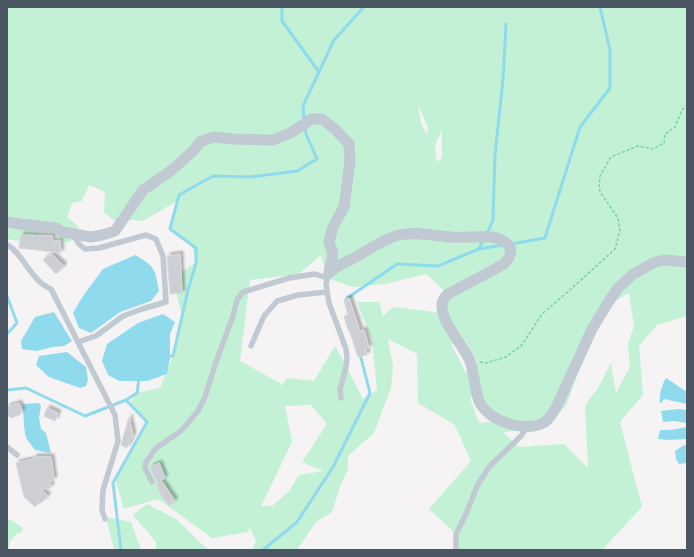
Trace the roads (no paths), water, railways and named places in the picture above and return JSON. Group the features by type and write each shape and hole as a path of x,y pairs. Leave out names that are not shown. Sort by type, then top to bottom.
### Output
{"street":[{"path":"7,222 56,228 63,232 91,237 115,231 143,190 172,170 193,151 200,142 213,137 273,140 290,133 312,119 322,119 335,129 348,144 350,161 344,207 333,227 329,242 333,254 328,275"},
{"path":"328,275 336,267 355,258 381,242 406,234 454,237 492,237 505,241 510,247 509,259 504,264 448,294 443,300 442,305 446,322 470,362 476,393 488,414 505,423 528,426 545,422 551,416 592,329 618,288 632,275 655,262 664,260 687,262"}],"lane":[{"path":"73,234 79,244 85,249 99,248 146,235 156,239 163,256 165,278 166,302 142,308 124,316 96,336 78,342"},
{"path":"7,245 12,247 39,282 51,289 115,415 118,441 103,490 102,510 105,519"},
{"path":"152,482 145,468 146,462 156,448 181,431 198,411 205,397 233,316 237,300 243,292 289,278 315,274 328,275 326,284 329,303 346,349 347,358 340,389 341,398"},
{"path":"251,346 264,316 277,301 298,295 327,292"},
{"path":"456,550 456,534 467,512 477,486 489,467 528,426"},
{"path":"7,447 17,455"}],"water":[{"path":"135,255 147,262 153,269 159,291 151,301 120,312 91,333 79,328 73,313 83,296 103,269"},
{"path":"54,312 72,341 64,346 37,351 22,349 21,341 35,317"},
{"path":"163,314 175,322 170,334 170,358 167,374 147,381 119,381 108,375 102,361 107,344 138,323"},
{"path":"67,352 86,367 88,380 86,386 80,388 49,377 36,365 39,356"},
{"path":"666,378 687,392 687,404 664,399 660,404 661,391"},
{"path":"39,403 41,406 39,418 41,429 46,433 51,453 35,450 26,438 23,404"},
{"path":"678,409 687,410 687,423 674,421 663,422 661,411"},
{"path":"687,427 687,439 658,439 660,430"},
{"path":"684,445 687,445 687,463 679,464 676,459 675,451"}],"waterway":[{"path":"282,7 282,21 319,72"},
{"path":"304,120 303,106 334,40 364,7"},
{"path":"511,244 545,238 580,127 610,88 610,50 600,7"},
{"path":"487,234 493,220 495,154 503,80 506,24"},
{"path":"167,357 173,356 188,290 196,263 196,248 170,229 179,195 213,176 250,177 297,171 317,159 306,134 305,126"},
{"path":"479,249 484,239"},
{"path":"347,302 346,299 397,264 438,266 479,249 503,245"},
{"path":"7,296 17,323 7,334"},
{"path":"263,550 297,522 333,467 370,393 360,354"},
{"path":"126,400 137,393 139,378"},
{"path":"7,390 26,388 85,416 126,400 147,422 113,483 121,550"}]}
